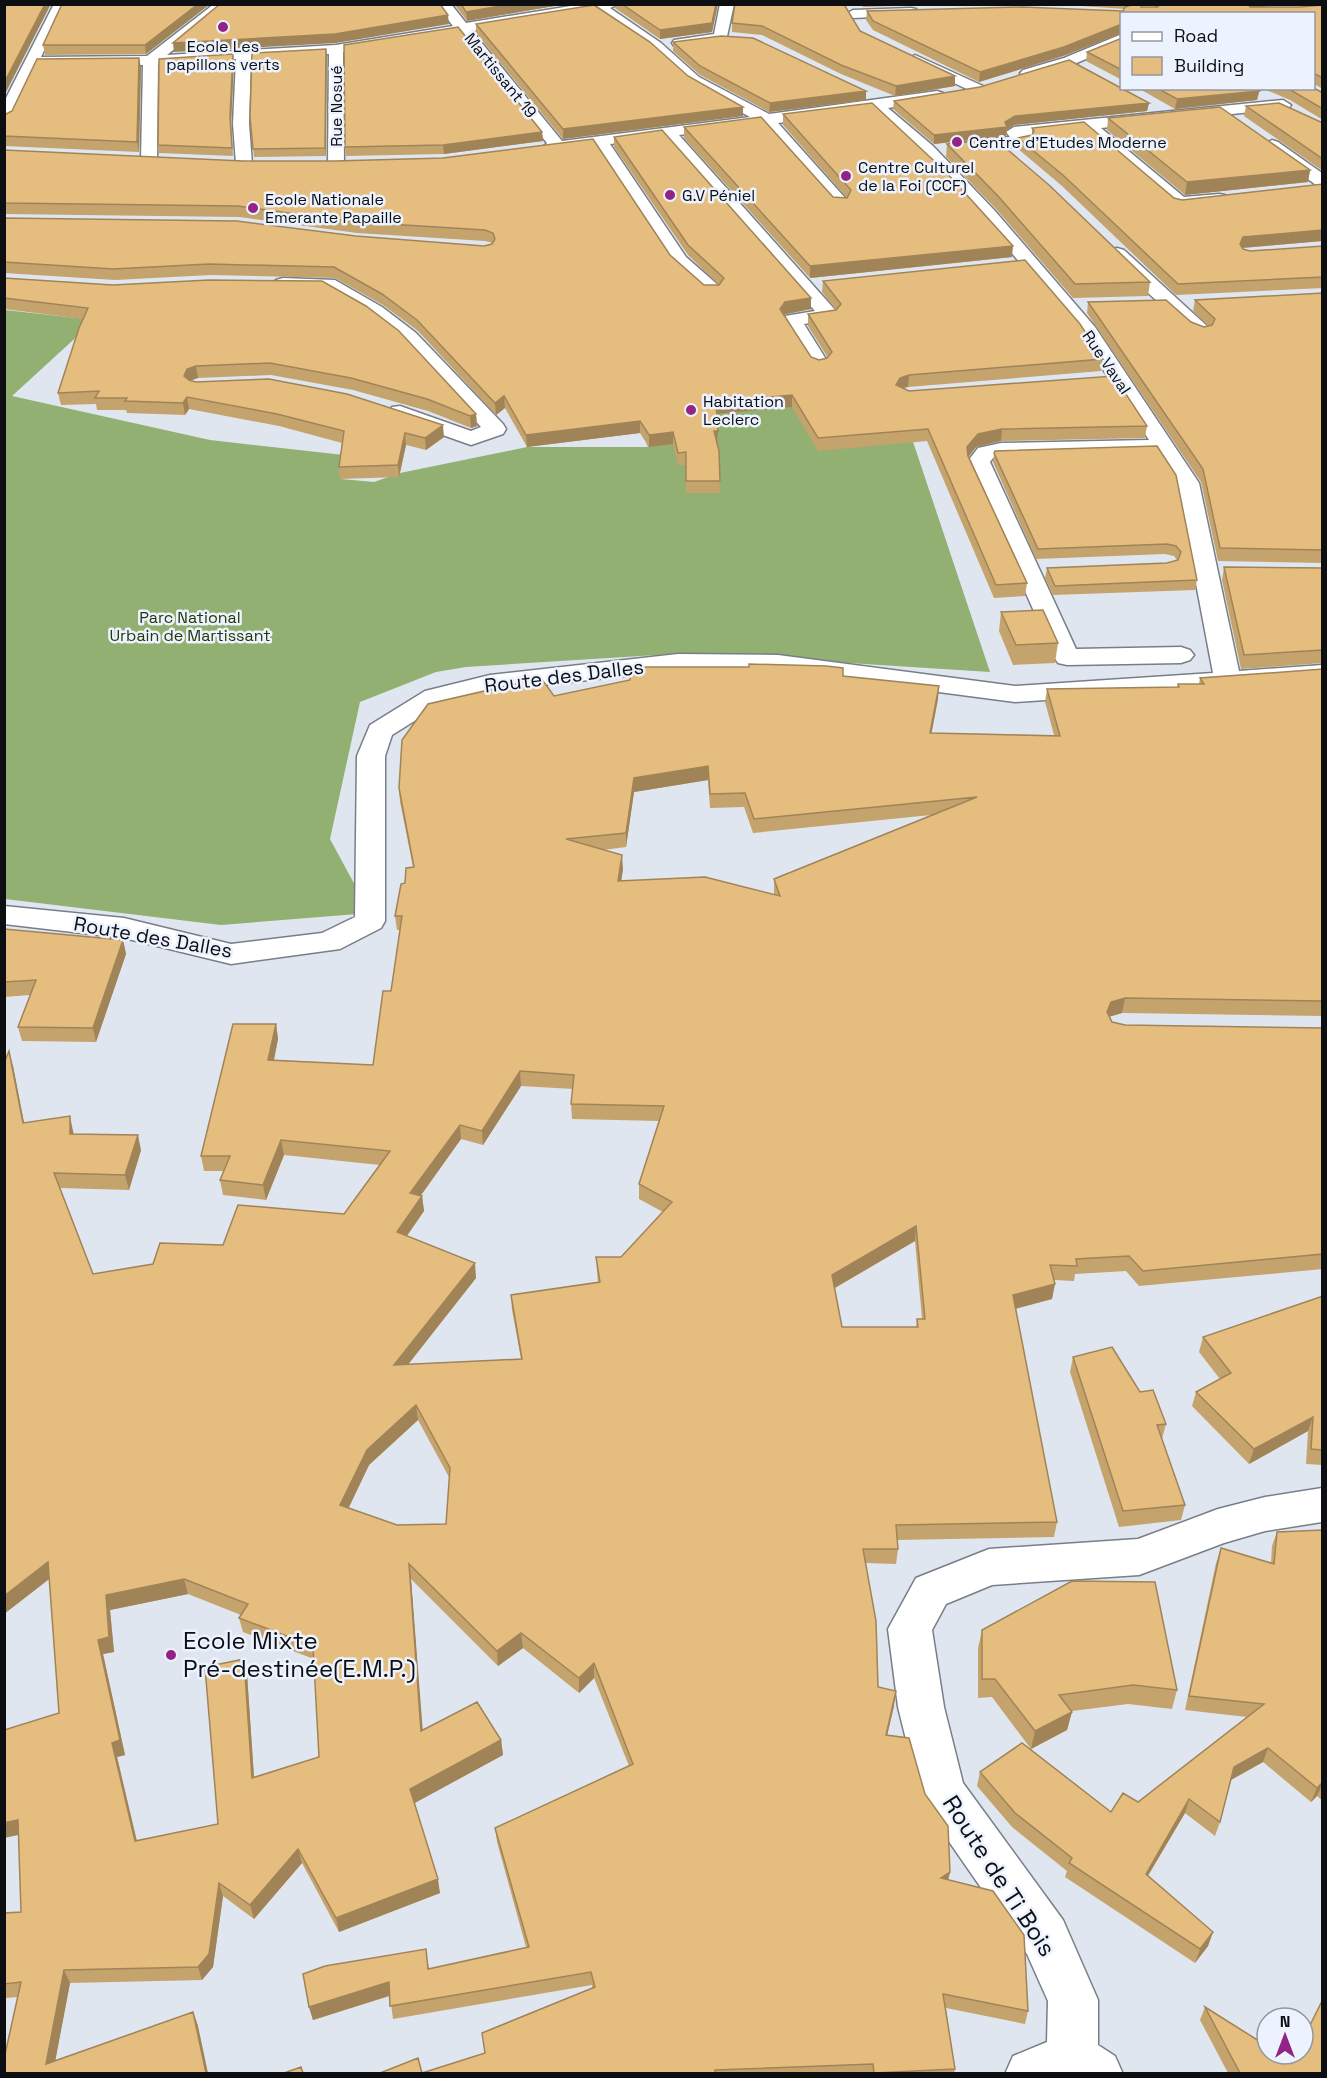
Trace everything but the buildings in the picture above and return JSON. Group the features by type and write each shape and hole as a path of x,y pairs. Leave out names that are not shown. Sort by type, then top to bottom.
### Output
{"street":[{"path":"4,120 9,100 30,69 56,11 62,4"},
{"path":"151,60 223,4"},
{"name":"Martissant 19","path":"443,4 558,146"},
{"path":"656,46 727,39 727,4"},
{"path":"4,75 30,69 336,49 606,6 694,80 766,119 840,203"},
{"path":"861,28 853,9 925,11"},
{"path":"1012,78 1069,61 1120,39"},
{"name":"Rue Nosué","path":"317,165 342,164 336,49"},
{"path":"535,149 766,119 878,100 984,87 902,53"},
{"path":"226,163 250,164 241,124 244,55"},
{"path":"129,158 155,160 151,60"},
{"path":"1069,61 1089,72"},
{"path":"928,152 1023,141 1014,132 1172,116 1288,108 1256,93"},
{"name":"Rue Vaval","path":"878,100 988,215 1088,331 1188,483 1217,570 1228,680"},
{"path":"1151,105 1172,116"},
{"path":"1224,112 1249,129 1319,186"},
{"path":"1087,125 1180,203 1240,196"},
{"path":"667,132 828,315 792,321 819,364"},
{"path":"599,141 679,261 712,290"},
{"path":"997,143 1014,157"},
{"path":"1103,241 1201,332"},
{"path":"1007,265 1029,263"},
{"path":"258,284 328,284 375,311 409,337 495,429 471,438 384,407"},
{"path":"803,286 824,284"},
{"path":"1147,304 1200,303"},
{"path":"1067,306 1090,306"},
{"path":"1095,380 1118,378"},
{"path":"1163,446 1001,450 986,453 979,461 980,467 1038,569 1067,657 1181,655"},
{"name":"Route des Dalles","path":"4,915 124,928 231,954 329,942 370,921 371,756 380,731 434,697 490,683 678,662 778,663 1014,693 1323,673"},
{"name":"Route de Ti Bois","path":"1067,2069 1073,2000 1045,1937 942,1792 921,1707 910,1629 932,1591 989,1568 1138,1557 1218,1527 1265,1514 1323,1505"}],"green space":[{"name":"Parc National Urbain de Martissant","path":"5,310 95,320 12,396 210,440 344,455 341,479 374,482 400,473 527,447 648,447 619,380 887,364 990,672 689,653 466,667 436,672 360,702 330,839 370,913 221,925 5,899"}],"place":[{"name":"Ecole Les papillons verts","path":"223,27"},
{"name":"Centre d'Etudes Moderne","path":"957,142"},
{"name":"Centre Culturel de la Foi (CCF)","path":"846,176"},
{"name":"G.V Péniel","path":"670,195"},
{"name":"Ecole Nationale Emerante Papaille","path":"253,208"},
{"name":"Habitation Leclerc","path":"691,410"},
{"name":"Ecole Mixte Pré-destinée(E.M.P.)","path":"171,1655"}]}
